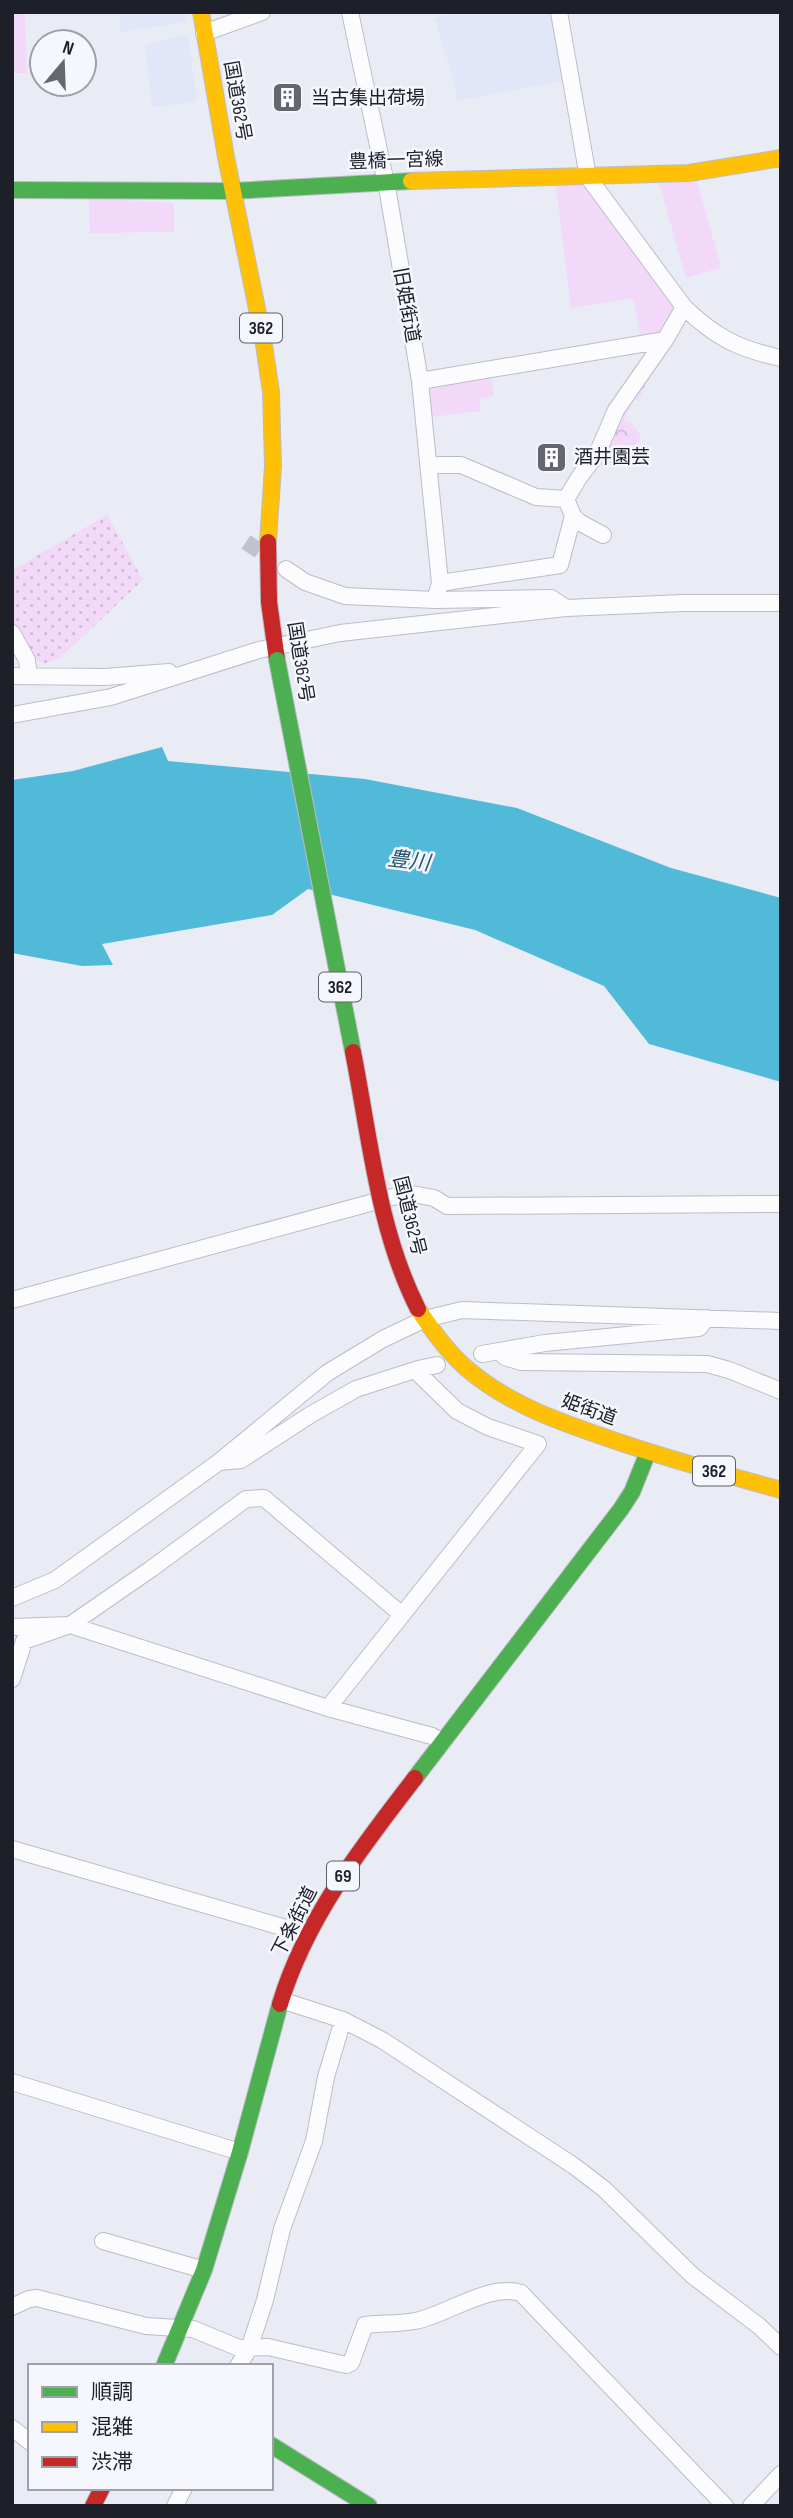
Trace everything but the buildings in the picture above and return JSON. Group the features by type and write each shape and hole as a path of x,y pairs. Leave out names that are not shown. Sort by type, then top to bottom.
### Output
{"main road":[{"name":"国道362号","path":"201,12 271,392 273,466 267,557 276,654 388,1233 399,1268 422,1314"},
{"name":"豊橋一宮線","path":"12,190 233,191 384,182 689,173 781,158"},
{"name":"姫街道","path":"422,1314 449,1351 466,1368 535,1413 648,1452 781,1490"},
{"name":"下条街道","path":"165,2364 204,2270 240,2152 281,2000 307,1937 351,1861 621,1509 632,1492 648,1452"},
{"path":"273,2446 369,2506"}],"street":[{"path":"204,33 262,12"},
{"name":"旧姫街道","path":"350,12 388,193 420,381 440,583 435,600"},
{"path":"559,12 588,177 684,307 700,322 736,346 781,358"},
{"path":"566,499 597,454 616,410 684,307"},
{"path":"420,381 664,340"},
{"path":"429,465 461,465 536,497 566,499"},
{"path":"566,499 573,516 579,522 603,535"},
{"path":"440,583 561,565 573,516"},
{"path":"286,569 305,582 345,596 435,600 551,598 566,608"},
{"path":"12,715 111,697 196,670 276,654 340,633 566,608 683,603 781,603"},
{"path":"12,633 27,660 29,676"},
{"path":"12,676 105,677 196,670"},
{"path":"12,1300 407,1193 434,1198 447,1206 781,1204"},
{"path":"12,1598 55,1580 219,1462 327,1373 422,1314 462,1310 781,1321"},
{"path":"482,1354 545,1343 699,1328 707,1318"},
{"path":"499,1351 505,1357 521,1363 707,1364 781,1391"},
{"path":"219,1462 241,1460 356,1389 418,1368 436,1365"},
{"path":"327,1708 538,1444 488,1427 457,1411 420,1375 418,1368"},
{"path":"12,1679 24,1641 70,1625 246,1499 264,1498 401,1614"},
{"path":"12,1627 70,1625 327,1708 432,1736 443,1742"},
{"path":"12,1849 296,1931 307,1937"},
{"path":"281,2000 343,2020 382,2040 594,2181 693,2276 781,2347"},
{"path":"240,2364 249,2348 265,2300 282,2229 314,2141 326,2077 343,2020"},
{"path":"12,2082 240,2152"},
{"path":"103,2241 204,2270"},
{"path":"12,2307 37,2298 146,2326 193,2329 239,2348 268,2347 346,2365 351,2363 365,2325 416,2321 491,2293 511,2290 521,2293 725,2506"},
{"path":"12,2428 28,2440"},
{"path":"751,2506 781,2474"},
{"path":"176,2506 183,2490"}],"shaded area":[{"path":"119,12 185,12 186,22 120,32"},
{"path":"464,12 551,12 564,81 457,101 454,81 434,18"},
{"path":"188,34 197,102 152,107 145,45"}],"green space":[{"path":"12,12 25,12 27,73 12,73"},
{"path":"697,180 721,268 686,278 659,183"},
{"path":"585,185 673,304 673,311 660,335 641,339 633,298 571,308 556,186"},
{"path":"89,198 174,203 174,232 90,233"},
{"path":"490,374 494,396 480,399 481,411 432,417 428,385"},
{"path":"643,378 647,381 638,401 633,399 624,420 632,424 641,436 630,462 602,451"},
{"path":"107,515 143,580 60,658 44,664 34,659 12,620 12,570"}],"water":[{"name":"豊川","path":"162,747 168,761 365,779 517,808 671,868 781,898 781,1082 649,1044 604,986 475,930 308,889 272,915 102,944 113,965 82,966 12,953 12,780 73,771"}],"tunnel":[{"path":"246,542 270,558"}],"traffic: fast":[{"path":"12,190 233,191 411,181"},
{"path":"277,660 353,1052"},
{"path":"415,1778 621,1509 632,1492 648,1452"},
{"path":"165,2364 204,2270 240,2152 280,2004"},
{"path":"273,2446 369,2506"}],"traffic: slow":[{"path":"201,12 271,392 273,466 268,542"},
{"path":"411,181 689,173 781,158"},
{"path":"418,1309 458,1360 481,1380 515,1401 588,1432 781,1490"}],"traffic: jam":[{"path":"268,542 269,602 277,660"},
{"path":"353,1052 384,1216 404,1279 418,1309"},
{"path":"280,2004 304,1942 320,1913 355,1858 415,1778"},
{"path":"93,2506 101,2490"}],"place":[{"name":"当古集出荷場","path":"288,98"},
{"name":"酒井園芸","path":"551,457"}]}
